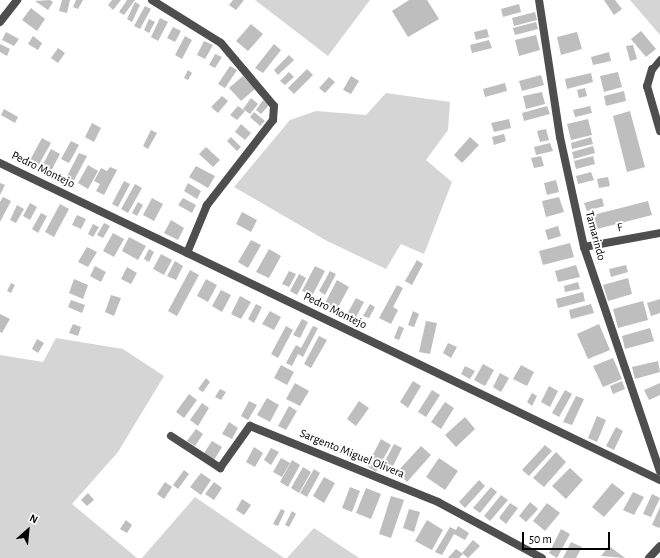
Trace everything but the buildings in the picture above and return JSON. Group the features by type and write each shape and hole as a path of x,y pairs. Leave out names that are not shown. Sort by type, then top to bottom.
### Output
{"street":[{"path":"0,22 17,0"},
{"path":"152,0 221,43 274,106 273,120 207,205 187,253"},
{"name":"Tamarindo","path":"539,0 560,137 584,247 660,471"},
{"path":"652,69 647,86 660,131"},
{"name":"Pedro Montejo","path":"0,163 660,480"},
{"name":"F","path":"584,247 660,233"},
{"name":"Sargento Miguel Olivera","path":"170,436 220,468 250,426 438,502 542,558"},
{"path":"649,558 660,546"}],"lane":[{"path":"652,69 660,59"}],"shaded area":[{"path":"255,0 370,0 328,56"},
{"path":"630,0 660,0 660,35"},
{"path":"386,93 450,102 448,130 426,160 452,182 424,254 401,244 386,269 327,241 234,187 290,120 316,111 366,115"},
{"path":"56,338 123,349 164,376 118,452 72,504 137,558 0,558 0,355 43,362"},
{"path":"195,497 284,558 142,558"},
{"path":"314,528 359,558 287,558"}]}
